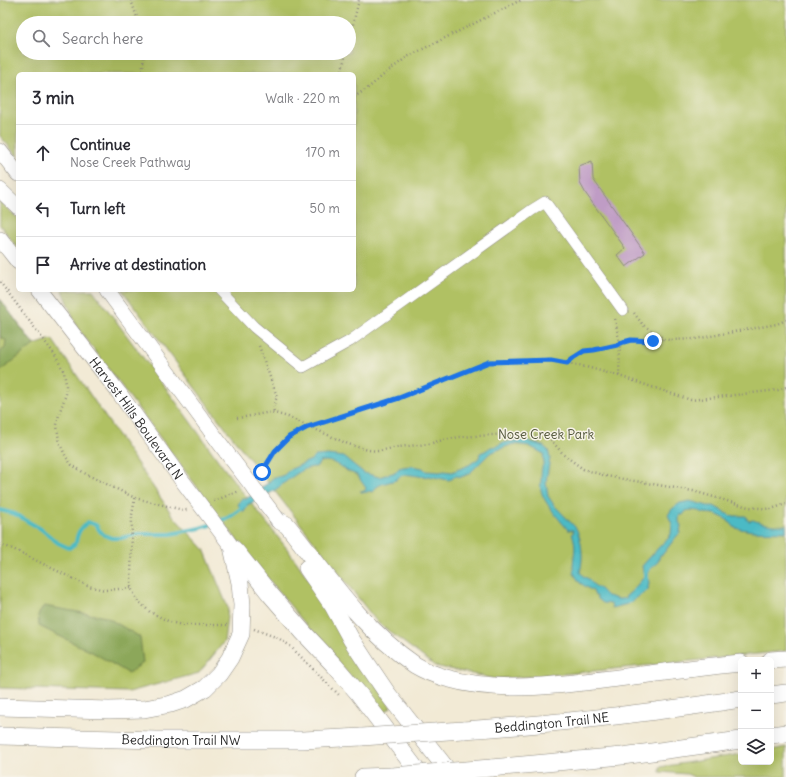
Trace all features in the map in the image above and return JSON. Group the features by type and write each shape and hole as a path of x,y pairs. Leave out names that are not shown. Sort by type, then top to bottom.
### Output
{"main road":[{"path":"0,151 16,171"},
{"path":"0,190 16,205"},
{"path":"0,239 16,259"},
{"name":"Harvest Hills Boulevard N","path":"41,292 119,393 232,547"},
{"path":"108,292 278,520 282,534 333,606 351,639 387,693 453,777"},
{"path":"278,520 287,525 356,612 381,637 398,653 417,666 433,674 471,684 515,687 573,684 738,663"},
{"path":"0,707 109,710 144,709 171,704 186,699 205,688 219,674 230,658 241,634 242,605 240,583 232,547"},
{"path":"232,547 270,594 359,694 422,777"},
{"path":"774,660 786,659"},
{"path":"774,694 786,692"},
{"name":"Beddington Trail NE","path":"362,737 512,727 699,706 738,700"},
{"path":"774,735 786,733"},
{"name":"Beddington Trail NW","path":"0,736 157,740 303,740 362,737"},
{"path":"363,777 491,768 622,756 738,740"}],"street":[{"path":"221,292 254,327 303,367 350,341 545,202 623,310"}],"path":[{"path":"131,0 137,16"},
{"path":"355,16 359,0"},
{"path":"513,4 515,0"},
{"path":"356,96 408,57 521,0"},
{"path":"143,60 144,72"},
{"path":"341,72 344,60"},
{"path":"0,282 55,356 64,372 66,394 58,414 57,425 59,442 66,457 72,465 86,474 135,498 188,510"},
{"path":"619,376 620,343 614,316 628,306 643,325 664,339"},
{"path":"567,363 584,351 617,345 631,340 653,341 664,339 695,339 778,324 786,320"},
{"path":"259,346 277,397 273,406 274,413"},
{"path":"257,478 275,451 289,437 308,427 399,398 489,362 551,360 579,365 619,376 691,400 778,390 786,387"},
{"path":"237,418 271,412 288,417 348,444 368,450 378,451 398,447 429,444 459,437 524,433 542,436 551,440 564,455 583,469 606,476 693,491 748,507 771,509 786,504"},
{"path":"214,501 239,492 245,487"},
{"path":"135,498 132,515 131,588 138,601 150,612 170,622 182,625 232,625"},
{"path":"0,544 88,586 105,590 131,588"},
{"path":"248,626 278,638 289,645 341,697"}],"green space":[{"name":"Nose Creek Park","path":"0,0 786,0 786,651 575,673 495,679 435,666 377,622 216,416 123,292 356,292 356,72 16,72 16,155 0,136"},
{"path":"0,202 16,216 16,246 0,225"},
{"path":"63,292 94,292 223,467 288,550 330,609 391,707 383,713 325,648 243,548 77,327"},
{"path":"0,299 34,345 52,339 173,516 204,549 228,608 224,642 199,673 129,692 0,688"},
{"path":"0,299 34,345 0,371 0,352 5,348 6,340 0,337"},
{"path":"44,606 106,617 140,637 143,663 128,673 94,653 39,626 38,615"},
{"path":"786,747 786,777 694,777 687,774 660,772 660,767 738,754 738,765 774,765 774,749"}],"water":[{"path":"526,440 543,446 548,450 550,458 546,482 548,496 554,505 576,528 581,544 582,555 580,572 607,596 618,599 626,598 625,597 644,577 642,566 668,539 671,534 672,524 668,515 672,509 680,503 690,501 708,506 714,506 731,516 745,516 749,521 753,520 761,523 786,525 786,532 752,531 735,528 729,521 715,514 690,510 686,511 683,515 680,515 680,533 663,554 660,555 658,562 651,568 648,574 648,590 628,604 612,608 611,604 603,603 597,598 597,596 595,596 593,591 580,583 573,572 575,546 572,533 574,532 573,530 568,530 552,511 542,495 541,471 544,462 544,454 529,446 513,444 490,453 469,474 461,477 457,476 448,480 429,476 403,475 396,480 380,485 372,492 360,491 365,491 366,488 357,475 332,462 320,462 316,467 310,467 299,472 272,492 247,505 244,512 238,505 241,499 246,499 274,477 284,475 289,470 311,460 315,456 328,455 344,457 364,473 379,477 396,472 399,468 412,466 423,468 426,471 452,472 469,465 479,458 480,453 491,447 502,443"}],"building":[{"path":"592,161 593,179 645,253 626,267 617,255 625,248 586,194 580,183 579,166"}],"waterway":[{"path":"217,522 228,518 245,506"},
{"path":"0,510 15,514 41,529 58,543 69,548 76,543 79,531 88,522 96,525 104,535 112,538 121,538 138,534 171,534 210,525"}],"route":[{"path":"262,472 275,451 289,437 308,427 399,398 489,362 551,360 567,363 584,351 617,345 631,340 653,341"}]}
